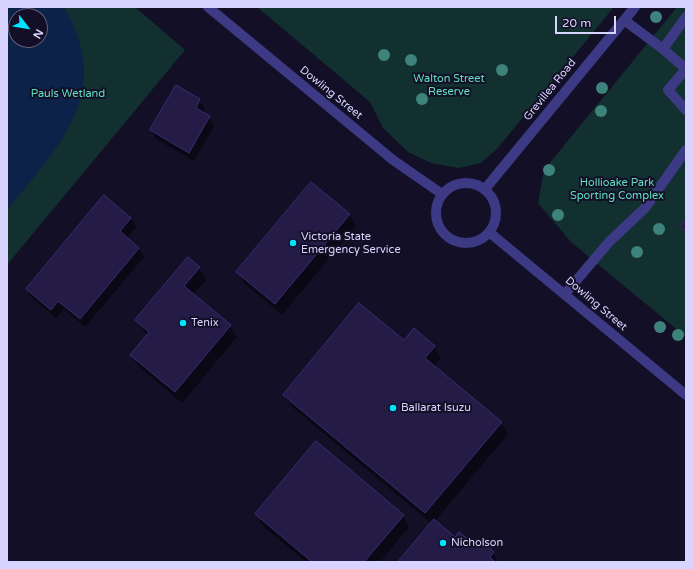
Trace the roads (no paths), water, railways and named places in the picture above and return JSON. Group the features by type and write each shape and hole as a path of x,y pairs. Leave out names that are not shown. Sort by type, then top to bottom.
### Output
{"street":[{"name":"Dowling Street","path":"208,7 393,160 442,194"},
{"name":"Grevillea Road","path":"485,189 635,7"},
{"path":"662,49 686,17"},
{"path":"624,20 686,69 668,90 686,110"},
{"path":"565,294 609,242 645,208 686,150"},
{"path":"459,183 473,183 485,189 493,200 496,213 493,227 479,241 465,244 452,241 446,237 438,226 435,213 438,200 442,194 453,185 459,183"},
{"name":"Dowling Street","path":"489,232 686,395"}],"water":[{"path":"7,7 64,7 78,38 84,66 82,92 74,116 62,140 7,210"}],"place":[{"name":"Victoria State Emergency Service","path":"293,243"},
{"name":"Tenix","path":"183,323"},
{"name":"Ballarat Isuzu","path":"393,408"},
{"name":"Nicholson","path":"443,543"}],"park label":[{"name":"Walton Street Reserve","path":"449,85"},
{"name":"Pauls Wetland","path":"68,94"},
{"name":"Hollioake Park Sporting Complex","path":"617,189"}]}
